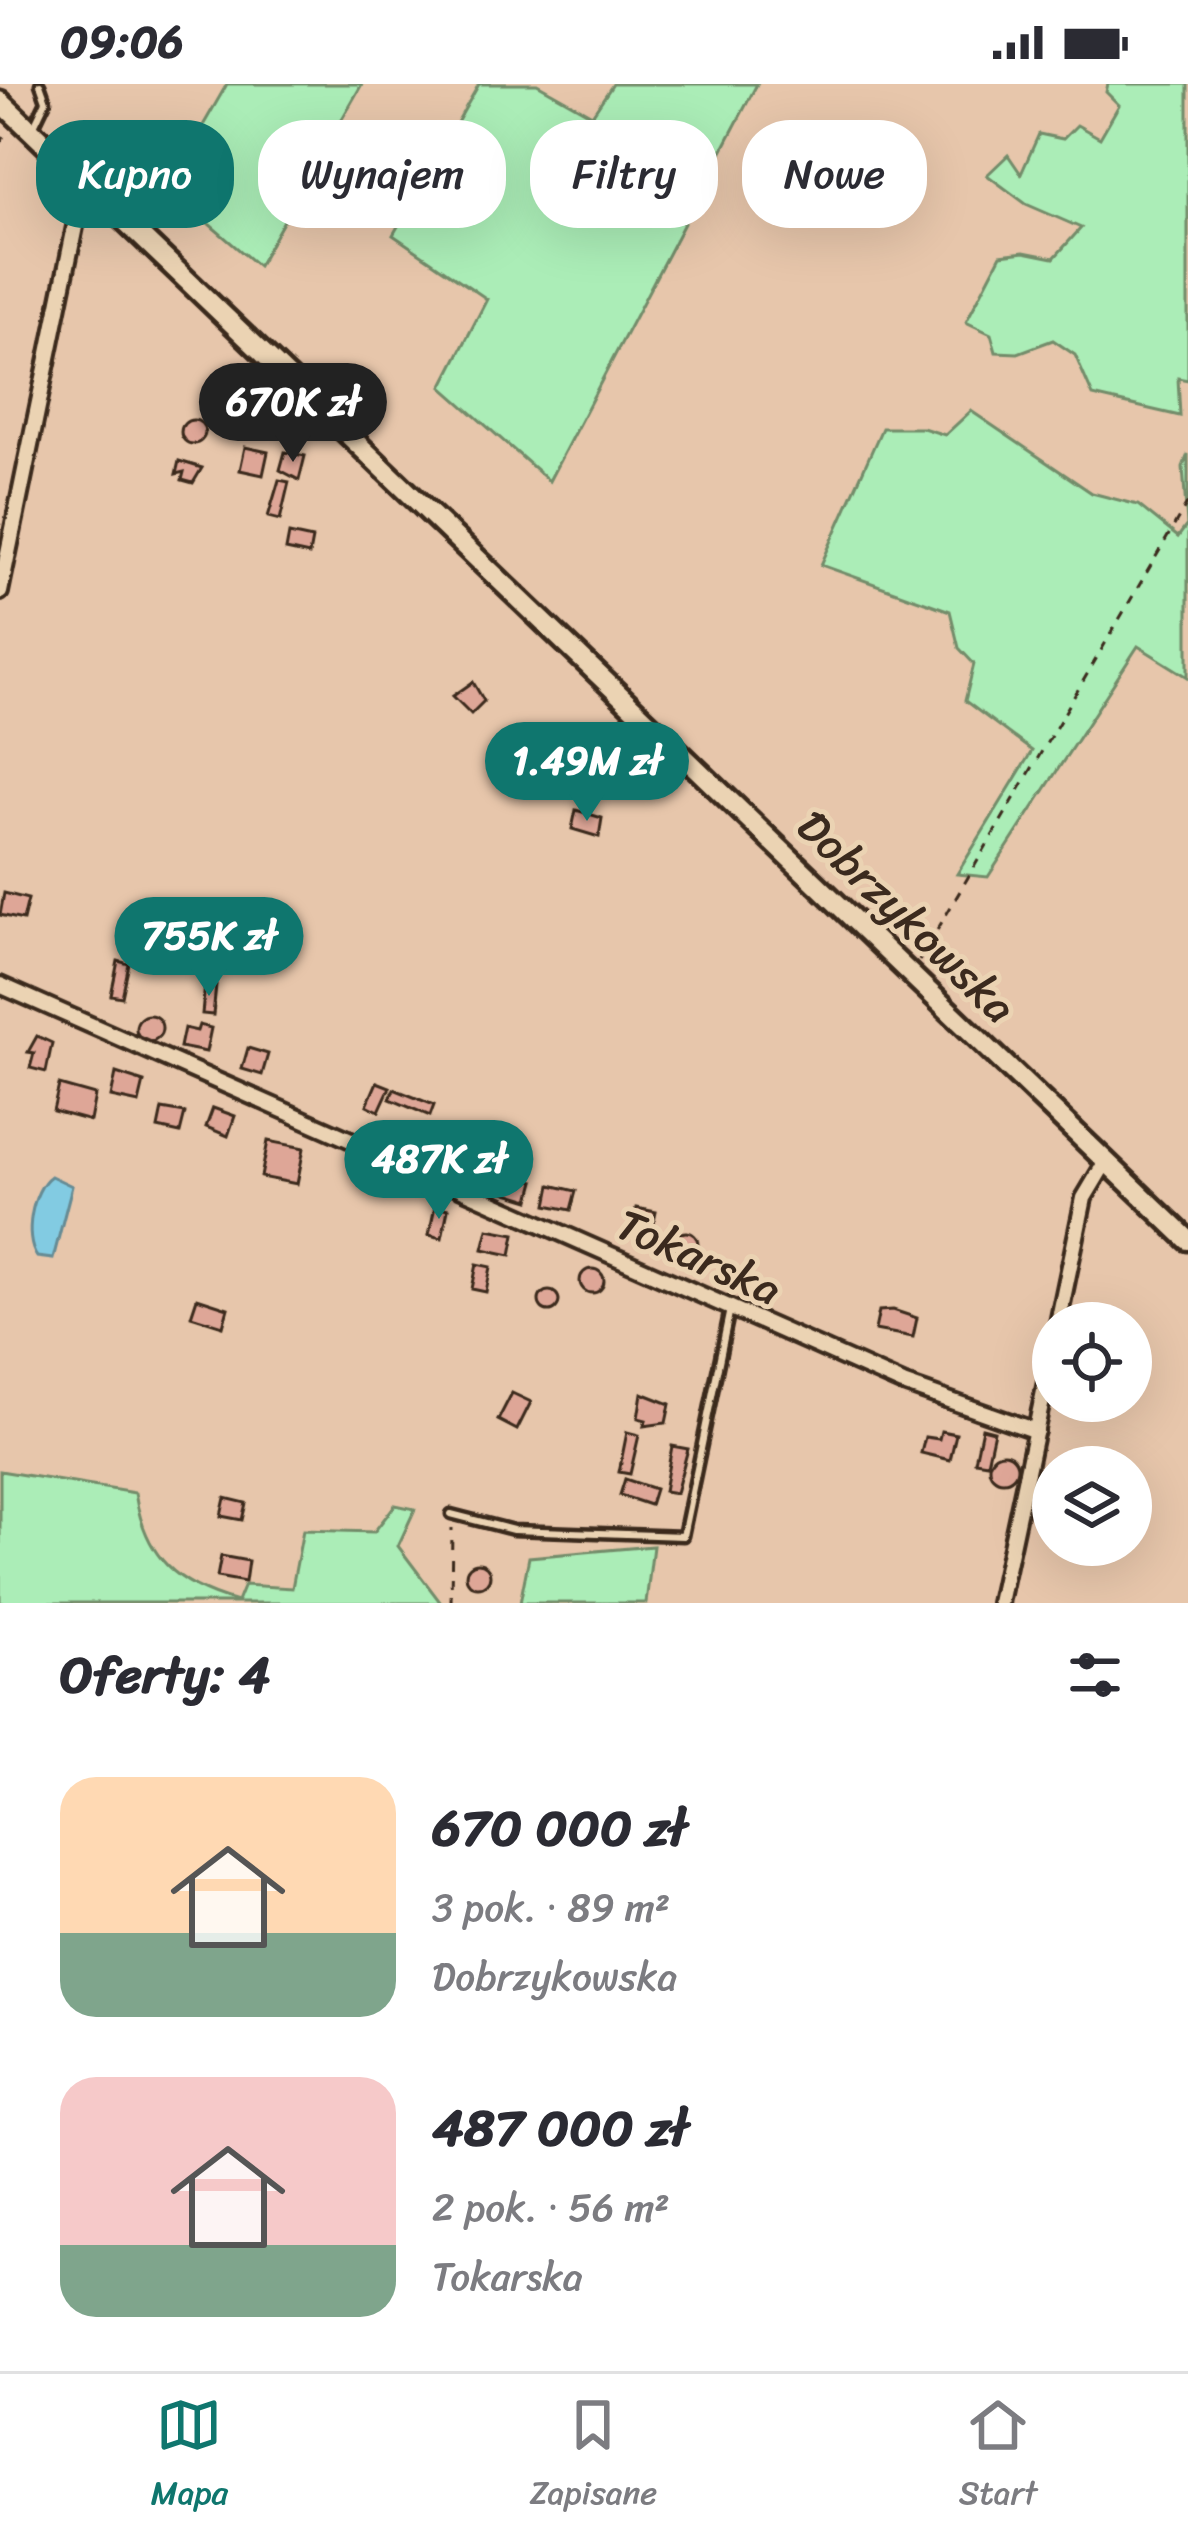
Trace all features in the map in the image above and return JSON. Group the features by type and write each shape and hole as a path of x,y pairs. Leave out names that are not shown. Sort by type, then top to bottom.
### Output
{"main road":[{"name":"Dobrzykowska","path":"0,101 36,136"},
{"name":"Dobrzykowska","path":"133,228 1188,1240"}],"street":[{"path":"0,592 75,228"},
{"name":"Tokarska","path":"0,985 903,1384 1036,1430"},
{"path":"1062,1302 1084,1198 1106,1162"},
{"path":"999,1603 1038,1422"}],"lane":[{"path":"30,130 45,105 40,84"},
{"path":"451,1514 513,1530 683,1536 730,1309"}],"path":[{"path":"0,144 9,124"},
{"path":"911,975 1188,502"},
{"path":"451,1514 451,1603"}],"green space":[{"path":"227,84 362,84 341,120 258,120 258,228 280,228 258,266 214,228 234,228 234,120 206,120"},
{"path":"479,84 537,84 592,115 613,84 757,84 718,158 718,120 530,120 530,228 682,228 549,481 442,387 487,299 393,235 397,228 506,228 506,120 458,120"},
{"path":"1108,84 1188,84 1188,380 1178,378 1180,416 1093,396 1075,355 1053,340 1018,353 996,352 991,334 966,322 1001,255 1024,252 1054,258 1081,228 1026,204 987,175 1008,155 1021,174 1039,134 1063,139 1077,125 1100,138 1119,105 1106,92"},
{"path":"971,411 1092,493 1138,505 1178,537 1187,525 1183,467 1188,454 1188,677 1138,646 988,877 957,874 1032,751 965,701 974,664 959,648 950,611 821,565 882,428 923,428 945,435"},
{"path":"0,1471 135,1493 147,1535 167,1565 197,1587 237,1602 244,1585 292,1588 303,1530 374,1532 395,1505 415,1509 398,1546 441,1603 0,1603"},
{"path":"653,1546 646,1603 520,1603 529,1557"}],"water":[{"path":"51,1176 72,1186 53,1259 37,1257 30,1226 39,1191"}],"building":[{"path":"193,420 202,423 202,441 193,444 184,441 181,432 184,423"},
{"path":"245,447 268,452 263,475 240,470"},
{"path":"285,452 305,456 299,480 280,470"},
{"path":"179,461 202,468 193,483 182,480 184,472 176,474"},
{"path":"279,480 289,482 280,520 268,517"},
{"path":"289,534 312,539 309,555 286,550"},
{"path":"473,682 484,701 471,714 453,696"},
{"path":"576,810 602,818 599,837 572,829"},
{"path":"4,893 28,899 23,920 0,915"},
{"path":"118,961 129,964 122,997 111,995"},
{"path":"205,984 216,985 213,1015 202,1014"},
{"path":"149,1015 162,1028 149,1041 136,1028"},
{"path":"199,1025 211,1028 206,1052 180,1047 184,1028 197,1031"},
{"path":"37,1036 52,1043 46,1072 30,1068 34,1053 28,1052"},
{"path":"248,1048 268,1054 262,1075 242,1069"},
{"path":"116,1073 144,1082 139,1103 111,1097"},
{"path":"377,1082 390,1087 379,1111 367,1105"},
{"path":"59,1085 95,1095 90,1121 53,1111"},
{"path":"394,1089 434,1105 430,1116 390,1099"},
{"path":"213,1108 235,1116 228,1136 206,1127"},
{"path":"162,1109 185,1113 180,1133 158,1128"},
{"path":"419,1134 443,1143 436,1163 412,1154"},
{"path":"268,1141 304,1148 297,1184 261,1177"},
{"path":"503,1172 535,1181 530,1200 497,1190"},
{"path":"551,1185 576,1191 571,1210 547,1205"},
{"path":"435,1206 448,1209 442,1238 429,1235"},
{"path":"636,1208 656,1212 652,1231 632,1227"},
{"path":"488,1229 515,1234 511,1255 483,1249"},
{"path":"681,1232 691,1232 698,1244 691,1256 681,1256 674,1249 674,1239"},
{"path":"477,1264 491,1267 486,1292 472,1289"},
{"path":"592,1269 604,1281 592,1293 580,1281"},
{"path":"549,1291 559,1301 549,1311 539,1301"},
{"path":"197,1298 228,1308 223,1326 191,1316"},
{"path":"879,1311 917,1318 913,1337 875,1330"},
{"path":"512,1393 531,1402 517,1430 498,1420"},
{"path":"642,1393 670,1404 666,1423 644,1426 646,1420 638,1418"},
{"path":"982,1428 994,1431 987,1463 975,1461"},
{"path":"941,1431 956,1434 950,1460 921,1453 925,1437 939,1439"},
{"path":"627,1432 639,1435 630,1474 619,1472"},
{"path":"672,1446 688,1449 676,1493 664,1491"},
{"path":"1003,1453 1013,1457 1017,1467 1013,1477 1003,1481 993,1477 989,1467 993,1457"},
{"path":"625,1479 655,1489 650,1505 620,1495"},
{"path":"225,1498 246,1503 242,1520 221,1516"},
{"path":"221,1556 248,1561 245,1582 217,1577"},
{"path":"478,1563 490,1575 478,1587 466,1575"}]}
